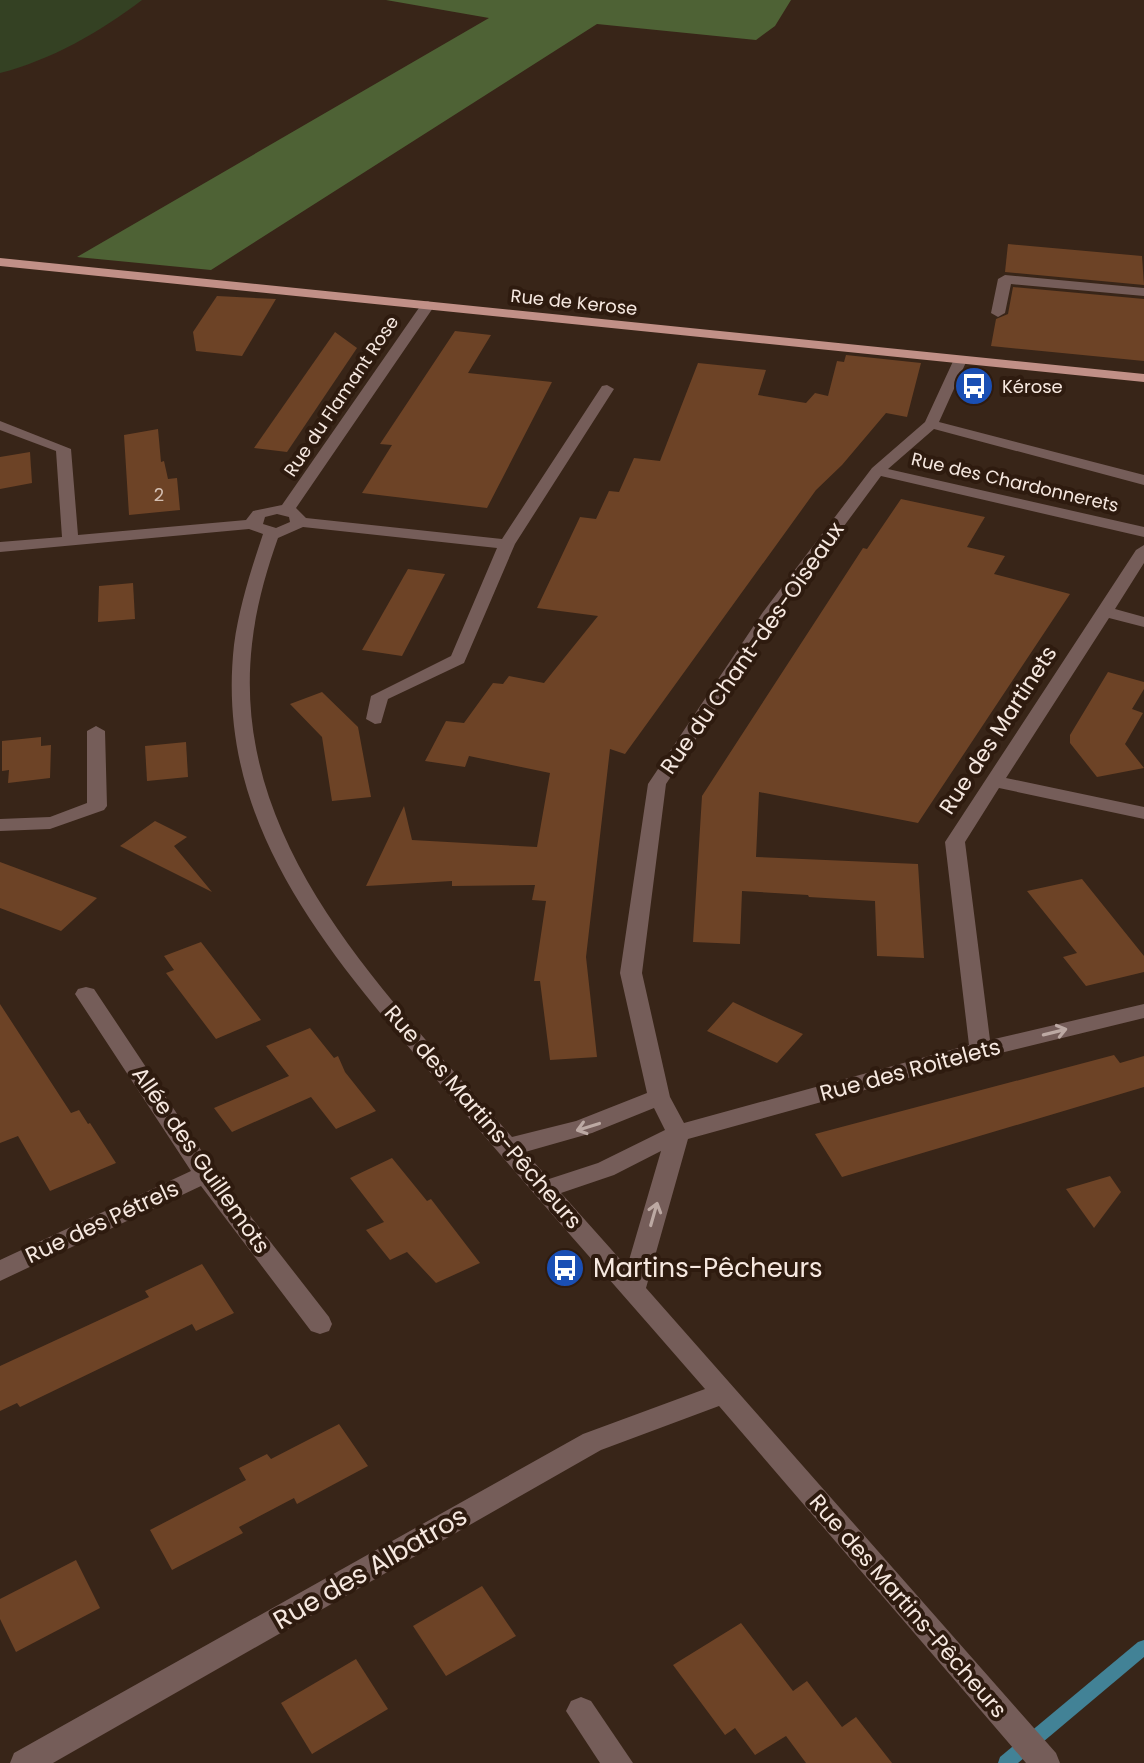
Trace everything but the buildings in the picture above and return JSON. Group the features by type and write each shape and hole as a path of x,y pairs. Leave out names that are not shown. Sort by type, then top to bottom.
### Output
{"main road":[{"name":"Rue de Kerose","path":"0,262 1144,378"}],"street":[{"path":"998,313 1005,279 1144,292"},
{"name":"Rue du Flamant Rose","path":"293,516 428,305"},
{"name":"Rue du Chant-des-Oiseaux","path":"659,1097 631,973 657,784 769,616 877,471 931,424 960,360"},
{"path":"375,719 380,696 458,659 507,544 607,389"},
{"path":"931,424 1144,480"},
{"path":"0,425 63,449 70,541"},
{"name":"Rue des Chardonnerets","path":"877,471 1144,532"},
{"path":"262,529 259,514 507,544"},
{"path":"0,547 262,529 288,530 293,516"},
{"name":"Rue des Martins-Pêcheurs","path":"262,529 239,655 240,703 250,764 269,826 296,883 336,945 506,1147 1045,1763"},
{"name":"Rue des Martinets","path":"980,1050 955,842 1144,550"},
{"path":"1104,611 1144,622"},
{"path":"0,825 24,829 61,820 97,806 96,731"},
{"path":"992,781 1144,813"},
{"name":"Allée des Guillemots","path":"86,994 205,1174 320,1324"},
{"name":"Rue des Roitelets","path":"544,1190 606,1169 678,1133 980,1050 1144,1011"},
{"path":"506,1147 598,1124 659,1097 678,1133 633,1289"},
{"name":"Rue des Pétrels","path":"0,1271 205,1174"},
{"name":"Rue des Albatros","path":"25,1763 592,1442 724,1393"},
{"path":"581,1711 618,1763"}],"green space":[{"path":"0,0 142,0 74,44 38,61 0,73"},
{"path":"386,0 791,0 775,26 756,40 597,24 211,270 77,257 489,18"}],"waterway":[{"path":"1006,1763 1144,1647"}],"place":[{"name":"Kérose","path":"974,386"},
{"name":"Martins-Pêcheurs","path":"565,1268"}]}
